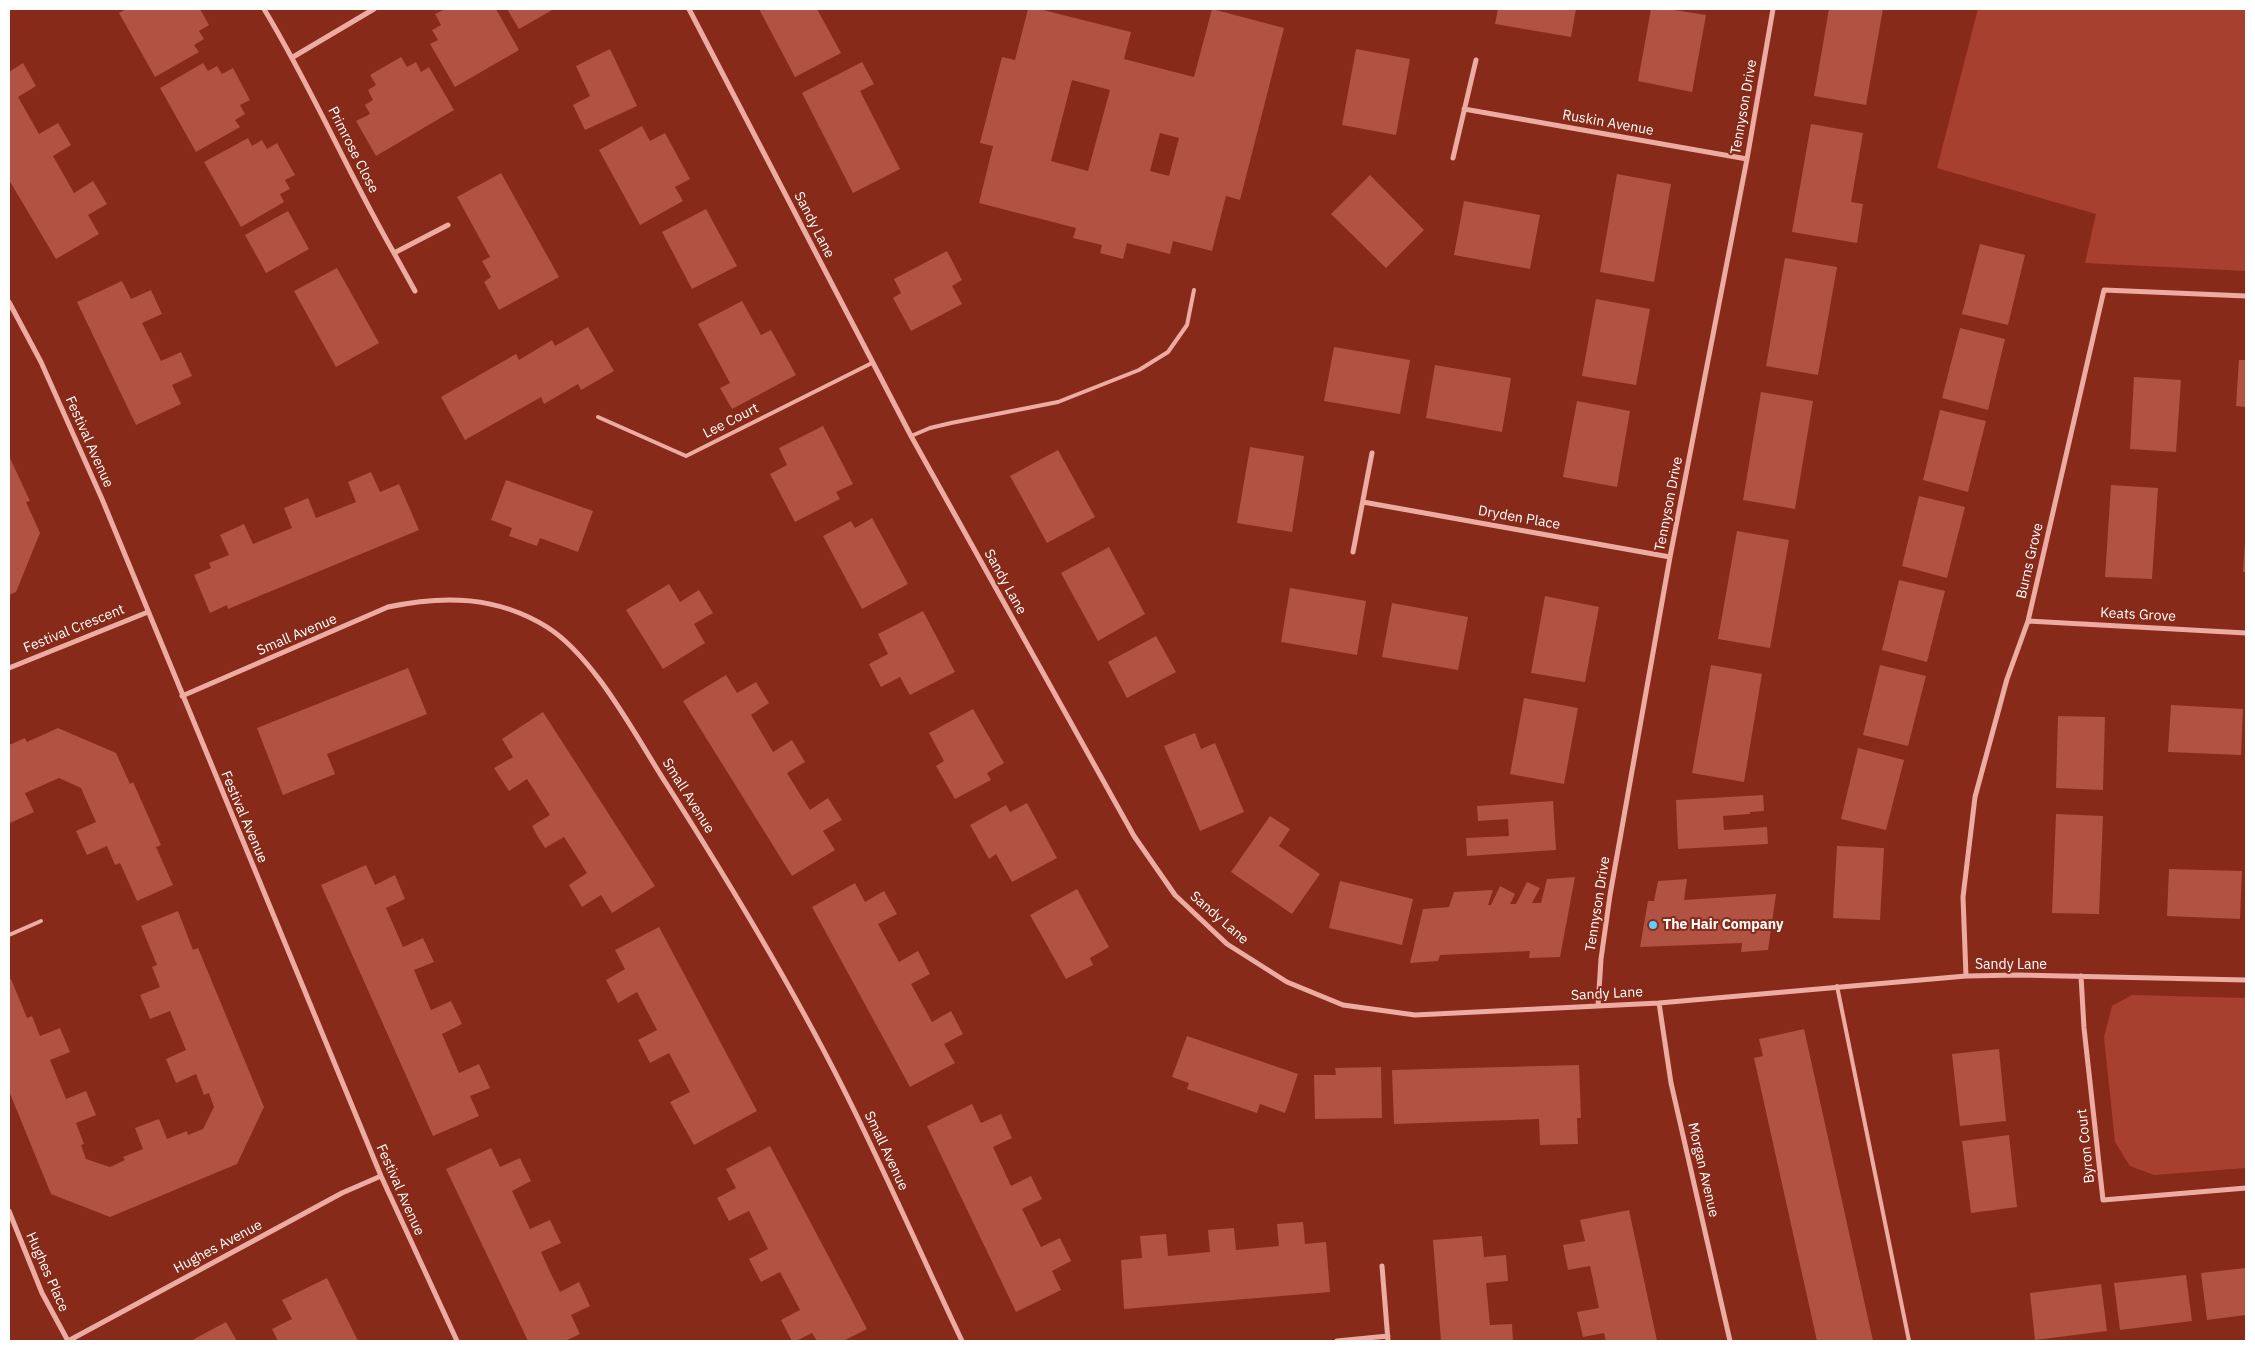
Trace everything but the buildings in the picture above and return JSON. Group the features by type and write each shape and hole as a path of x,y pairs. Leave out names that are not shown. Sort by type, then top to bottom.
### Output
{"street":[{"name":"Primrose Close","path":"264,9 293,57 373,216 415,291"},
{"path":"293,57 374,9"},
{"name":"Sandy Lane","path":"688,9 872,363 1134,836 1175,895 1227,944 1287,982 1343,1005 1415,1015 1659,1003 1966,976 2082,976 2246,980"},
{"name":"Tennyson Drive","path":"1598,1006 1601,959 1610,895 1670,557 1747,159 1773,9"},
{"path":"1453,158 1476,60"},
{"name":"Ruskin Avenue","path":"1464,109 1747,159"},
{"path":"394,253 448,225"},
{"name":"Burns Grove","path":"1966,976 1963,897 1975,797 2007,679 2028,621 2104,290 2246,296"},
{"name":"Festival Avenue","path":"9,302 49,380 102,499 380,1176 457,1341"},
{"path":"1353,552 1372,454"},
{"name":"Dryden Place","path":"1363,502 1670,557"},
{"name":"Small Avenue","path":"182,696 388,608 413,602 438,599 491,604 523,614 549,628 592,670 628,722 729,882 852,1104 962,1341"},
{"name":"Festival Crescent","path":"9,668 148,612"},
{"name":"Keats Grove","path":"2028,621 2246,633"},
{"name":"Byron Court","path":"2082,976 2084,1028 2104,1200 2246,1188"},
{"name":"Morgan Avenue","path":"1659,1003 1671,1083 1730,1341"},
{"name":"Hughes Avenue","path":"68,1341 342,1193 380,1176"},
{"name":"Hughes Place","path":"9,1211 42,1293 68,1341"},
{"path":"1337,1341 1388,1339 1382,1266"}],"lane":[{"path":"912,436 930,428 951,423 1058,402 1140,370 1168,352 1187,325 1194,290"},
{"name":"Lee Court","path":"598,417 686,456 872,363"},
{"path":"9,935 41,921"},
{"path":"1837,986 1909,1341"}],"shaded area":[{"path":"1978,9 2246,9 2246,271 2085,263 2096,214 1937,168"},
{"path":"2132,995 2246,998 2246,1168 2154,1175 2130,1166 2115,1142 2104,1037 2112,1006"}],"place":[{"name":"The Hair Company","path":"1653,925"}]}
